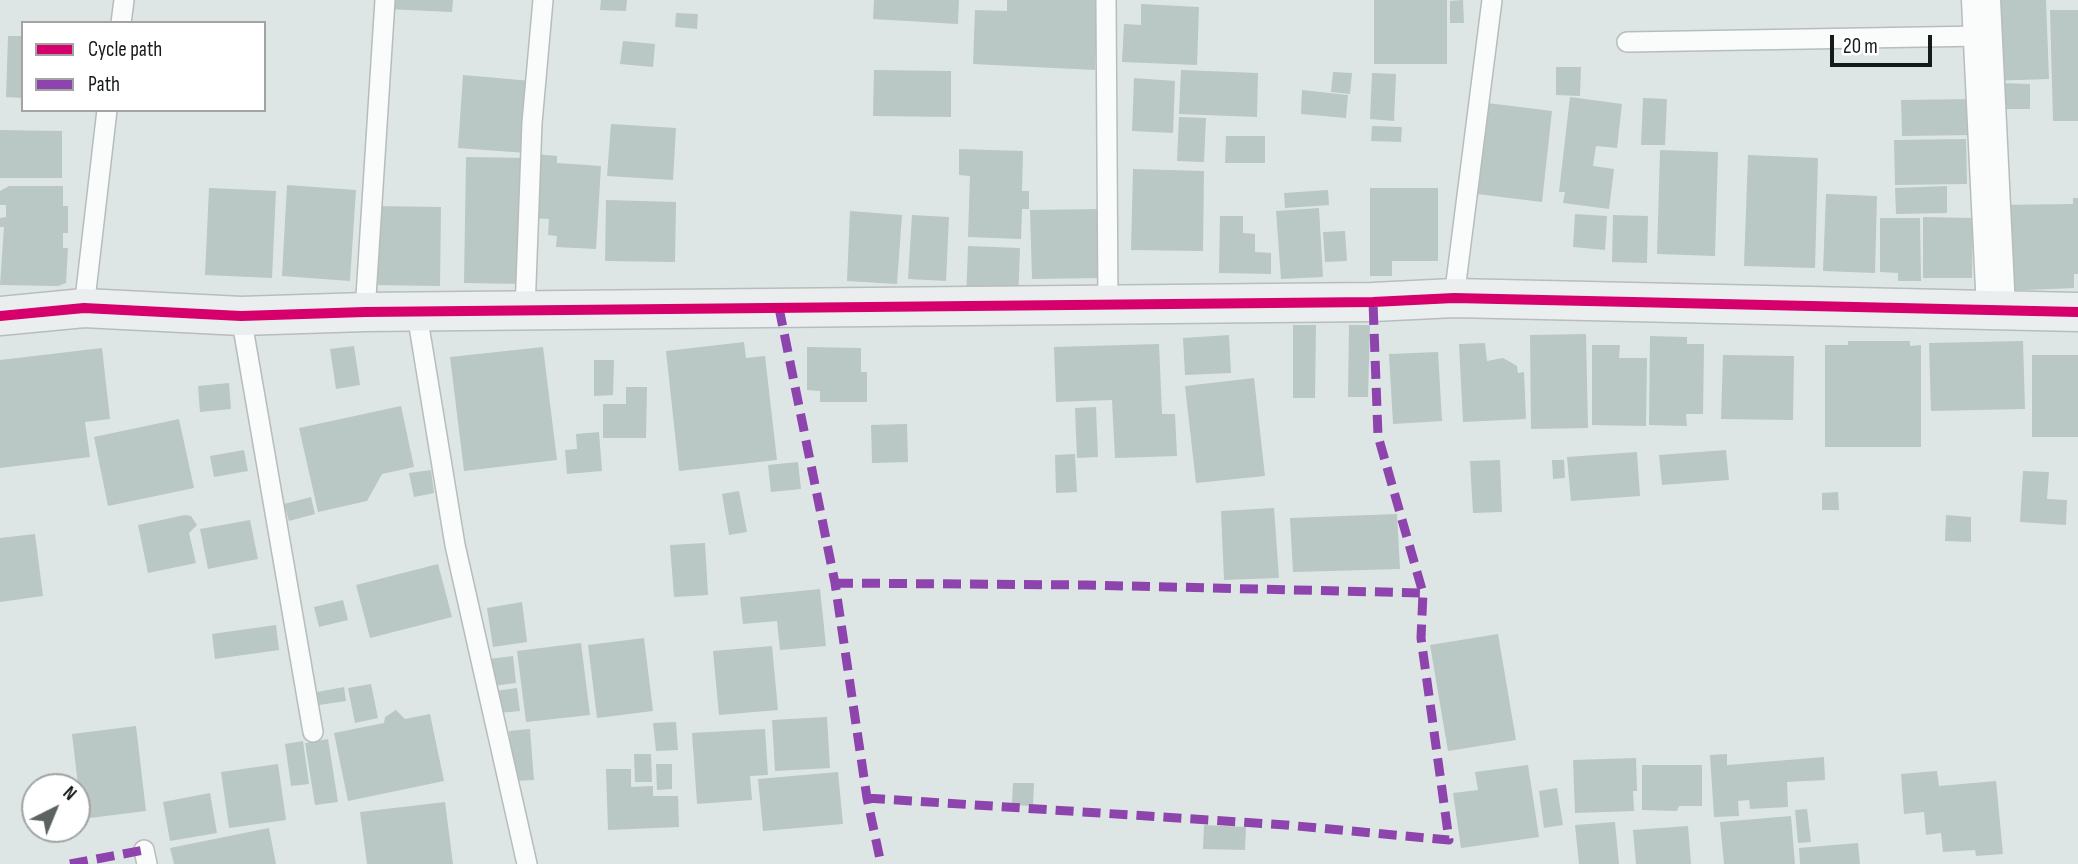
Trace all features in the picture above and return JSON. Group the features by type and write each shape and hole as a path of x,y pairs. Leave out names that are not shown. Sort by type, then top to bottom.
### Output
{"street":[{"path":"1981,18 1996,309"},
{"path":"0,316 84,308 241,316 365,312 418,314 1373,302 1454,298 2078,312"}],"lane":[{"path":"121,21 124,0"},
{"path":"365,312 385,0"},
{"path":"525,311 532,123 543,0"},
{"path":"1106,0 1108,304"},
{"path":"1454,298 1492,0"},
{"path":"1627,42 1981,18"},
{"path":"84,308 107,112"},
{"path":"418,314 455,545 527,864"},
{"path":"241,316 313,732"}],"building":[{"path":"386,0 453,0 452,12 386,9"},
{"path":"601,0 627,0 626,11 600,10"},
{"path":"874,0 959,0 958,24 873,19"},
{"path":"1007,0 1098,0 1095,70 973,64 975,10 1007,11"},
{"path":"1374,0 1447,0 1447,64 1374,64"},
{"path":"1463,0 1464,23 1450,23 1450,1"},
{"path":"1985,0 2046,0 2049,79 1987,81"},
{"path":"1141,4 1199,7 1197,65 1122,62 1124,24 1141,25"},
{"path":"2050,10 2078,10 2078,121 2053,121"},
{"path":"676,13 698,14 697,29 675,27"},
{"path":"8,36 21,36 21,98 6,97"},
{"path":"623,41 655,44 653,67 620,64"},
{"path":"1556,67 1581,67 1580,96 1556,95"},
{"path":"874,70 951,71 951,117 873,116"},
{"path":"1181,70 1258,73 1257,117 1179,114"},
{"path":"1333,72 1352,73 1350,94 1331,92"},
{"path":"1372,73 1396,74 1394,121 1370,119"},
{"path":"463,75 531,81 526,153 458,148"},
{"path":"1134,78 1175,81 1173,133 1132,131"},
{"path":"2001,83 2030,84 2030,109 2000,109"},
{"path":"1302,90 1348,95 1346,118 1301,114"},
{"path":"1570,97 1622,104 1617,148 1596,146 1593,166 1614,169 1609,209 1563,203 1565,192 1559,192"},
{"path":"1643,98 1667,99 1665,145 1641,145"},
{"path":"1975,99 1975,135 1902,136 1901,100"},
{"path":"1487,103 1552,111 1542,202 1477,194"},
{"path":"1179,117 1206,118 1204,162 1177,161"},
{"path":"611,124 676,128 673,180 607,176"},
{"path":"1372,126 1402,127 1401,142 1371,141"},
{"path":"0,130 62,131 62,178 0,178"},
{"path":"1226,136 1265,136 1265,163 1225,163"},
{"path":"1966,139 1967,184 1895,185 1894,140"},
{"path":"959,149 1023,151 1022,191 1029,191 1029,209 1022,209 1021,239 968,237 970,176 959,175"},
{"path":"1660,150 1718,152 1715,256 1657,254"},
{"path":"536,154 557,156 557,163 601,166 596,249 556,247 557,236 548,235 549,219 532,218"},
{"path":"1748,155 1818,158 1815,268 1744,266"},
{"path":"466,157 527,158 525,284 464,283"},
{"path":"1133,169 1204,171 1203,251 1131,250"},
{"path":"287,185 356,190 350,281 282,276"},
{"path":"9,186 63,186 63,206 68,206 68,233 63,233 63,248 68,248 66,283 58,286 0,285 4,227 0,227 0,218 6,217 6,205 0,205 0,191"},
{"path":"1947,186 1947,213 1896,214 1895,188"},
{"path":"209,188 276,191 272,278 205,275"},
{"path":"1370,188 1438,188 1438,261 1392,261 1392,276 1370,276"},
{"path":"1328,190 1329,205 1285,208 1284,193"},
{"path":"1826,194 1877,196 1875,273 1823,271"},
{"path":"2073,198 2078,198 2078,274 2074,274 2074,288 2002,291 1996,205 2073,204"},
{"path":"606,200 676,202 675,262 605,261"},
{"path":"374,206 441,207 440,286 373,285"},
{"path":"1319,208 1323,277 1281,279 1276,211"},
{"path":"1102,209 1104,278 1032,279 1030,210"},
{"path":"850,211 902,215 897,284 847,281"},
{"path":"1575,214 1607,216 1605,250 1573,247"},
{"path":"912,215 949,217 946,281 908,279"},
{"path":"1613,215 1648,216 1647,263 1612,262"},
{"path":"1220,216 1243,216 1243,233 1255,234 1255,252 1271,253 1271,274 1219,273"},
{"path":"1923,217 1973,218 1972,278 1923,278"},
{"path":"1880,218 1920,218 1921,281 1898,281 1898,273 1880,272"},
{"path":"1345,231 1347,261 1325,262 1323,232"},
{"path":"968,246 1020,248 1018,303 966,301"},
{"path":"1293,325 1316,325 1315,398 1293,398"},
{"path":"1349,325 1370,325 1368,397 1348,397"},
{"path":"1586,334 1588,428 1531,429 1530,335"},
{"path":"1229,335 1231,373 1185,375 1183,338"},
{"path":"1650,336 1687,337 1687,344 1704,344 1703,414 1686,414 1687,426 1649,425"},
{"path":"1848,341 1910,341 1910,346 1921,345 1921,447 1825,447 1825,345 1848,345"},
{"path":"2023,341 2025,409 1931,411 1929,343"},
{"path":"744,342 746,358 765,356 777,460 679,471 666,351"},
{"path":"1485,343 1487,361 1503,358 1517,366 1518,373 1524,372 1526,419 1463,422 1459,344"},
{"path":"1159,344 1162,414 1175,414 1177,456 1115,458 1112,400 1056,402 1054,347"},
{"path":"1592,345 1620,345 1619,358 1647,358 1646,426 1592,425"},
{"path":"354,346 360,385 336,389 330,349"},
{"path":"543,347 557,460 464,471 450,357"},
{"path":"807,347 861,348 861,372 867,372 867,402 820,402 820,391 807,390"},
{"path":"102,348 110,419 85,422 90,457 0,468 0,360"},
{"path":"1438,352 1442,421 1393,424 1389,354"},
{"path":"1723,355 1794,356 1793,420 1721,419"},
{"path":"2032,355 2078,355 2078,437 2032,437"},
{"path":"594,360 614,360 613,395 594,396"},
{"path":"1254,378 1265,476 1196,483 1185,386"},
{"path":"229,383 231,409 200,412 198,386"},
{"path":"626,387 647,387 646,438 603,438 603,404 626,404"},
{"path":"401,406 414,467 382,474 367,501 318,512 299,428"},
{"path":"1096,407 1098,457 1077,458 1075,408"},
{"path":"179,419 194,488 108,506 94,437"},
{"path":"907,424 908,462 872,463 871,425"},
{"path":"599,432 602,471 567,474 565,450 577,449 576,434"},
{"path":"244,450 248,471 214,477 210,456"},
{"path":"1726,450 1729,480 1662,485 1659,455"},
{"path":"1637,452 1640,496 1571,501 1567,457"},
{"path":"1075,454 1077,492 1056,493 1055,455"},
{"path":"1500,460 1502,512 1473,513 1470,461"},
{"path":"1552,460 1564,460 1565,478 1553,479"},
{"path":"798,462 801,489 771,492 768,465"},
{"path":"431,470 434,493 414,497 409,473"},
{"path":"2023,471 2049,472 2047,499 2067,500 2066,525 2020,522"},
{"path":"739,491 747,532 729,535 722,494"},
{"path":"1838,492 1839,510 1822,510 1822,493"},
{"path":"311,497 315,514 289,521 284,504"},
{"path":"1274,508 1279,578 1224,580 1221,511"},
{"path":"1397,514 1400,569 1293,572 1290,518"},
{"path":"1946,515 1971,517 1971,542 1945,541"},
{"path":"191,516 197,525 189,533 196,563 148,573 138,525"},
{"path":"250,520 258,559 208,569 200,529"},
{"path":"35,534 43,596 0,602 0,538"},
{"path":"705,543 708,595 674,597 670,545"},
{"path":"438,564 452,617 370,638 356,585"},
{"path":"820,589 826,646 780,650 777,621 743,624 740,597"},
{"path":"343,600 348,620 319,627 314,607"},
{"path":"522,602 527,642 493,647 487,608"},
{"path":"276,625 279,650 215,659 212,634"},
{"path":"1498,634 1516,740 1448,751 1430,645"},
{"path":"644,638 653,711 597,718 588,645"},
{"path":"581,643 590,715 526,722 517,651"},
{"path":"772,646 778,710 719,715 713,651"},
{"path":"513,656 516,683 493,686 489,659"},
{"path":"371,684 378,718 355,723 348,688"},
{"path":"344,687 346,701 319,705 317,692"},
{"path":"517,688 520,711 498,713 495,691"},
{"path":"396,710 405,719 430,714 444,781 348,801 334,733 384,723 385,717"},
{"path":"827,717 830,768 775,771 772,720"},
{"path":"676,722 678,750 656,751 653,723"},
{"path":"136,726 146,811 91,818 91,773 77,773 72,734"},
{"path":"530,729 534,780 513,781 509,731"},
{"path":"765,729 768,775 750,776 752,800 697,804 692,733"},
{"path":"328,739 338,802 315,805 305,743"},
{"path":"303,741 309,784 291,786 285,744"},
{"path":"634,754 651,754 652,782 635,782"},
{"path":"1727,754 1727,765 1824,757 1825,780 1787,782 1788,807 1750,809 1749,800 1738,801 1739,816 1714,817 1710,755"},
{"path":"1636,758 1637,791 1633,791 1634,811 1575,813 1573,760"},
{"path":"278,764 286,820 229,828 221,772"},
{"path":"656,764 672,764 672,789 657,790"},
{"path":"1528,765 1539,837 1461,848 1453,793 1478,790 1475,772"},
{"path":"1642,765 1702,765 1702,806 1679,806 1677,811 1642,810"},
{"path":"606,769 631,769 631,787 653,786 653,796 678,796 679,827 608,830"},
{"path":"1937,771 1939,786 1996,781 2003,854 1976,856 1975,850 1943,852 1941,833 1926,835 1924,812 1904,814 1901,774"},
{"path":"838,772 843,824 763,831 758,779"},
{"path":"1013,783 1034,783 1033,806 1012,805"},
{"path":"1557,788 1563,825 1544,828 1539,791"},
{"path":"210,793 217,833 170,841 163,802"},
{"path":"445,802 453,864 367,864 360,812"},
{"path":"1807,809 1811,842 1798,843 1795,810"},
{"path":"1791,816 1795,864 1724,864 1720,822"},
{"path":"1615,822 1619,864 1579,864 1575,825"},
{"path":"1204,825 1246,827 1245,850 1203,849"},
{"path":"1688,826 1691,864 1636,864 1633,830"},
{"path":"269,828 276,864 174,864 170,848"},
{"path":"1858,843 1860,864 1800,864 1799,848"}],"marked path":[{"path":"867,798 1286,825 1449,840 1421,638 1423,593 1378,436 1373,302"},
{"path":"779,308 835,583 867,798 881,864"},
{"path":"835,583 1086,585 1423,593"},
{"path":"70,864 144,850"}],"cycle path":[{"path":"0,316 84,308 241,316 365,312 1373,302 1454,298 2078,312"}]}
